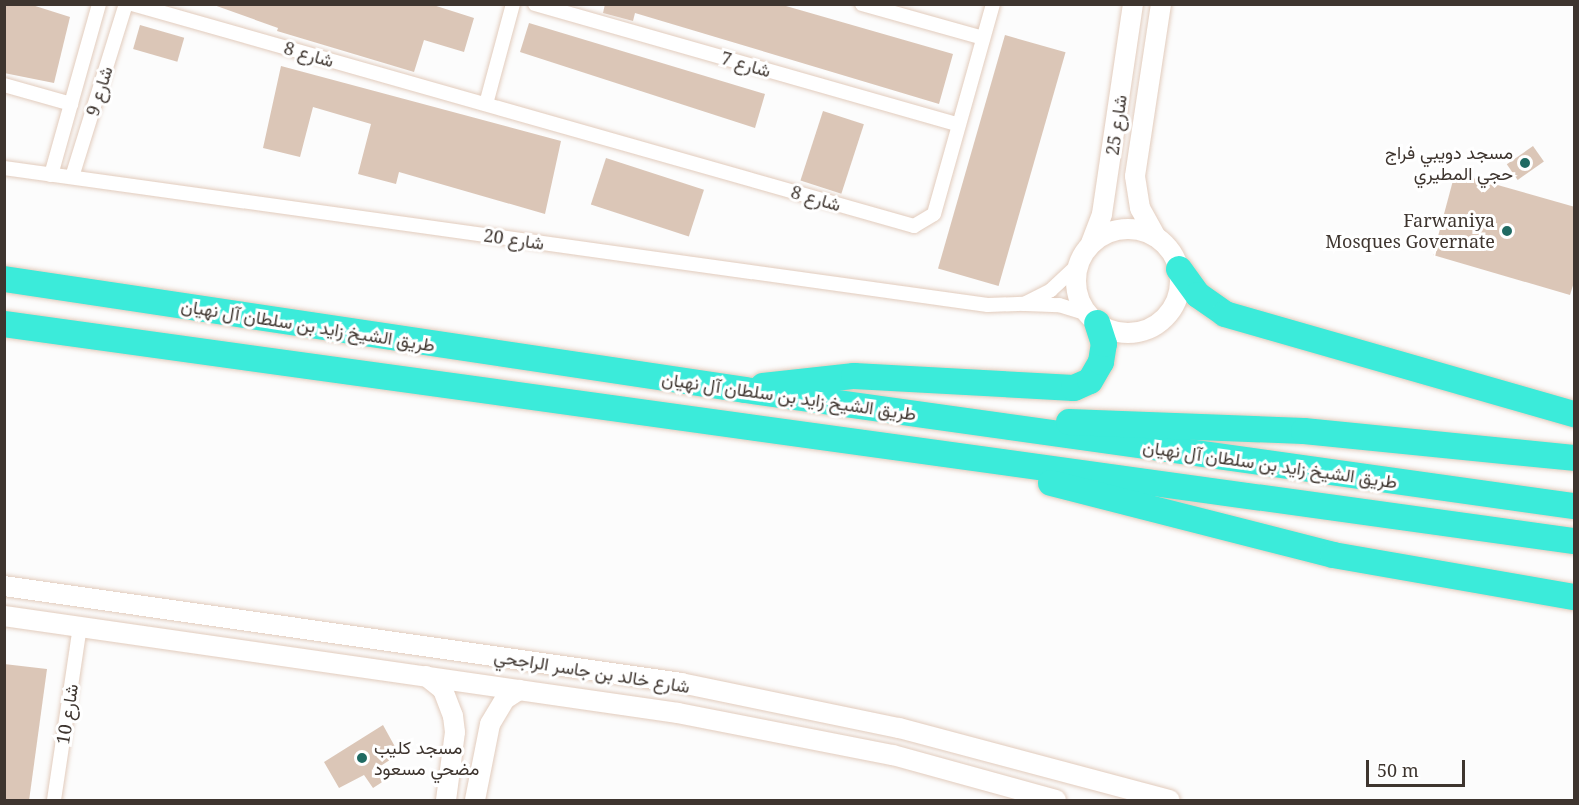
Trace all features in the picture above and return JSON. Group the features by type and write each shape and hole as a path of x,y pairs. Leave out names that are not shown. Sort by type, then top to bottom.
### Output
{"highway":[{"path":"1179,268 1198,295 1225,314 1575,414"},
{"name":"طريق الشيخ زايد بن سلطان آل نهيان","path":"4,279 745,390 1575,506"},
{"path":"745,390 839,376 1074,388 1090,381 1101,362 1104,344 1092,318"},
{"name":"طريق الشيخ زايد بن سلطان آل نهيان","path":"4,324 1575,541"},
{"path":"4,341 151,344"},
{"path":"948,419 1304,430 1575,458"},
{"path":"944,455 1334,555 1575,597"}],"street":[{"name":"شارع 9","path":"51,175 99,4"},
{"name":"شارع 9","path":"72,177 126,4"},
{"name":"شارع 8","path":"132,4 914,226 934,214 957,124 993,4"},
{"path":"486,104 513,4"},
{"name":"شارع 7","path":"535,4 957,124"},
{"path":"862,4 982,38"},
{"name":"شارع 25","path":"1091,243 1102,214 1133,4"},
{"name":"شارع 25","path":"1156,237 1140,208 1135,176 1161,4"},
{"name":"شارع 9","path":"4,85 71,104"},
{"name":"شارع 20","path":"4,168 1002,307 1024,304 1059,305 1092,318"},
{"path":"1124,229 1156,237 1172,252 1179,268 1180,287 1175,304 1157,324 1132,333 1113,331 1092,318 1077,294 1077,267 1091,243 1106,233 1124,229"},
{"name":"شارع 20","path":"1024,304 1050,290 1077,267"},
{"name":"شارع خالد بن جاسر الراجحي","path":"4,586 669,682 817,709 899,728 1170,801"},
{"path":"145,636 154,619 150,607"},
{"path":"183,641 178,629 188,613"},
{"name":"شارع خالد بن جاسر الراجحي","path":"4,616 426,676 797,734 893,756 1056,801"},
{"name":"شارع 10","path":"54,801 80,627"},
{"path":"426,676 443,690 451,704 455,732 446,801"},
{"path":"475,801 482,759 495,712 505,699 519,690"},
{"path":"797,734 820,729 823,716 817,709"},
{"path":"893,756 888,742 899,728"},
{"path":"452,752 465,746 478,752 482,759"}],"building":[{"path":"4,4 29,4 70,17 54,83 4,73"},
{"path":"211,4 430,4 474,18 464,52 424,40 414,72 277,31 278,28"},
{"path":"605,4 779,4 953,54 939,104 635,13 633,21 603,13"},
{"path":"529,23 765,94 755,128 520,52"},
{"path":"140,25 184,38 177,62 133,49"},
{"path":"1005,35 1066,52 999,286 938,269"},
{"path":"281,66 561,141 545,214 399,172 396,184 358,174 371,124 313,107 300,157 263,148"},
{"path":"823,111 864,124 841,194 800,180"},
{"name":"مسجد دويبي فراج حجي المطيري","path":"1533,146 1544,162 1518,180 1507,164"},
{"path":"606,158 704,190 689,236 591,205"},
{"name":"Farwaniya Mosques Governate","path":"1455,173 1575,207 1575,279 1570,295 1433,255"},
{"path":"4,664 47,669 29,801 4,801"},
{"name":"مسجد كليب مضحي مسعود","path":"383,725 399,754 379,767 387,779 373,788 364,775 339,788 324,762"}],"place":[{"name":"مسجد دويبي فراج حجي المطيري","path":"1525,163"},
{"name":"Farwaniya Mosques Governate","path":"1507,231"},
{"name":"مسجد كليب مضحي مسعود","path":"362,758"}]}
